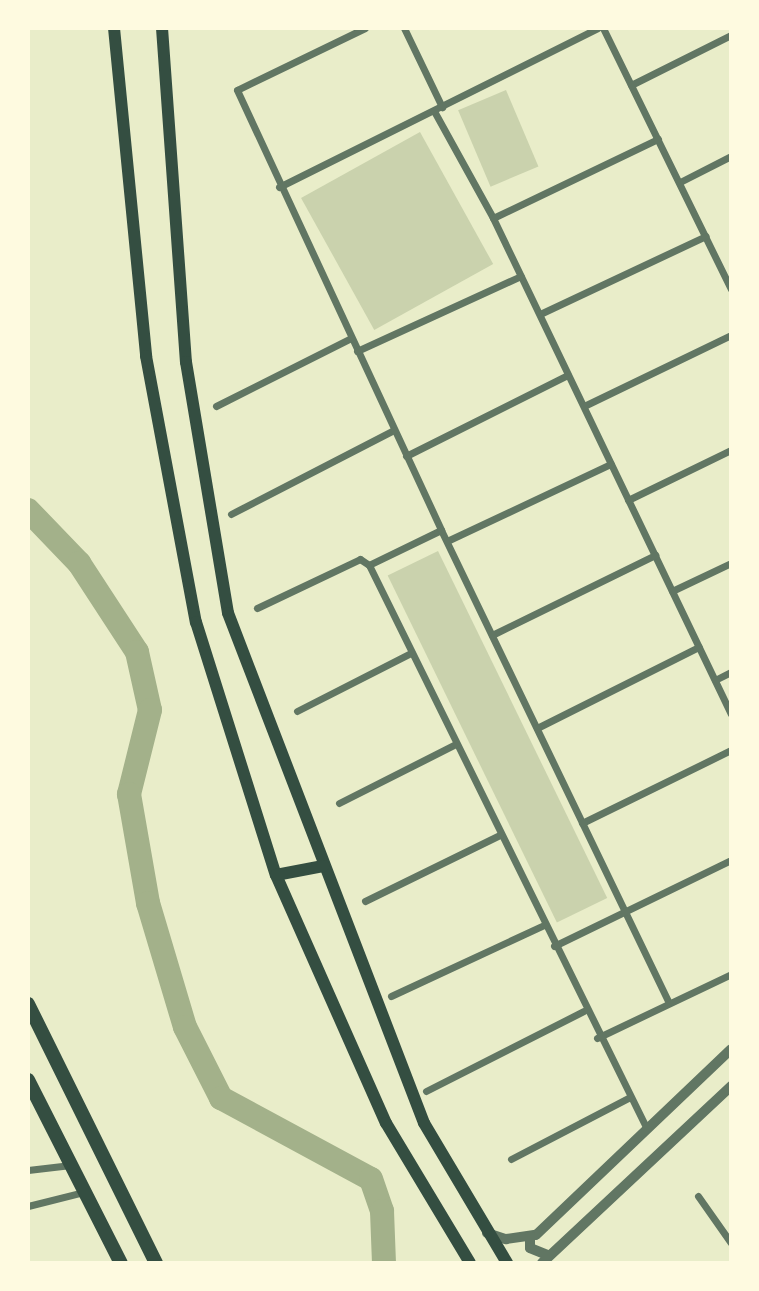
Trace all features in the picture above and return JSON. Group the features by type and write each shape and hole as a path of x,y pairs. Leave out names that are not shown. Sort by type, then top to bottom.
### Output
{"main road":[{"path":"114,28 146,356 193,609 276,875 386,1123 470,1263"},
{"path":"162,28 186,362 228,613 424,1124 507,1263"},
{"path":"276,875 323,866"},
{"path":"28,1004 156,1263"},
{"path":"28,1080 121,1263"}],"street":[{"path":"365,28 237,90 279,187 441,530 669,1003"},
{"path":"404,28 442,107"},
{"path":"279,187 601,28 731,289"},
{"path":"631,85 731,34"},
{"path":"434,111 493,218 731,714"},
{"path":"493,218 658,139"},
{"path":"680,182 731,156"},
{"path":"540,314 706,236"},
{"path":"357,351 521,276"},
{"path":"584,406 731,335"},
{"path":"216,407 351,338"},
{"path":"406,456 568,375"},
{"path":"231,514 394,429"},
{"path":"628,500 731,450"},
{"path":"447,541 611,464"},
{"path":"369,565 441,530"},
{"path":"492,635 655,555"},
{"path":"257,608 360,559 369,565 597,1038 647,1129"},
{"path":"672,591 731,563"},
{"path":"537,728 699,647"},
{"path":"297,711 411,653"},
{"path":"715,681 731,672"},
{"path":"339,803 456,744"},
{"path":"582,823 731,750"},
{"path":"365,901 500,835"},
{"path":"554,946 731,860"},
{"path":"391,996 544,925"},
{"path":"597,1038 731,974"},
{"path":"426,1091 584,1010"},
{"path":"487,1233 506,1239 530,1237 731,1049"},
{"path":"530,1237 530,1248 545,1259 731,1086"},
{"path":"511,1159 630,1097"},
{"path":"28,1170 71,1165"},
{"path":"28,1206 84,1192"},
{"path":"698,1196 731,1243"}],"green space":[{"path":"506,90 538,166 491,187 458,110"},
{"path":"420,132 493,264 374,330 301,198"},
{"path":"438,551 607,898 557,922 388,576"}],"waterway":[{"path":"28,510 79,563 137,652 150,710 129,794 148,903 185,1027 221,1098 371,1179 382,1211 384,1263"}]}
